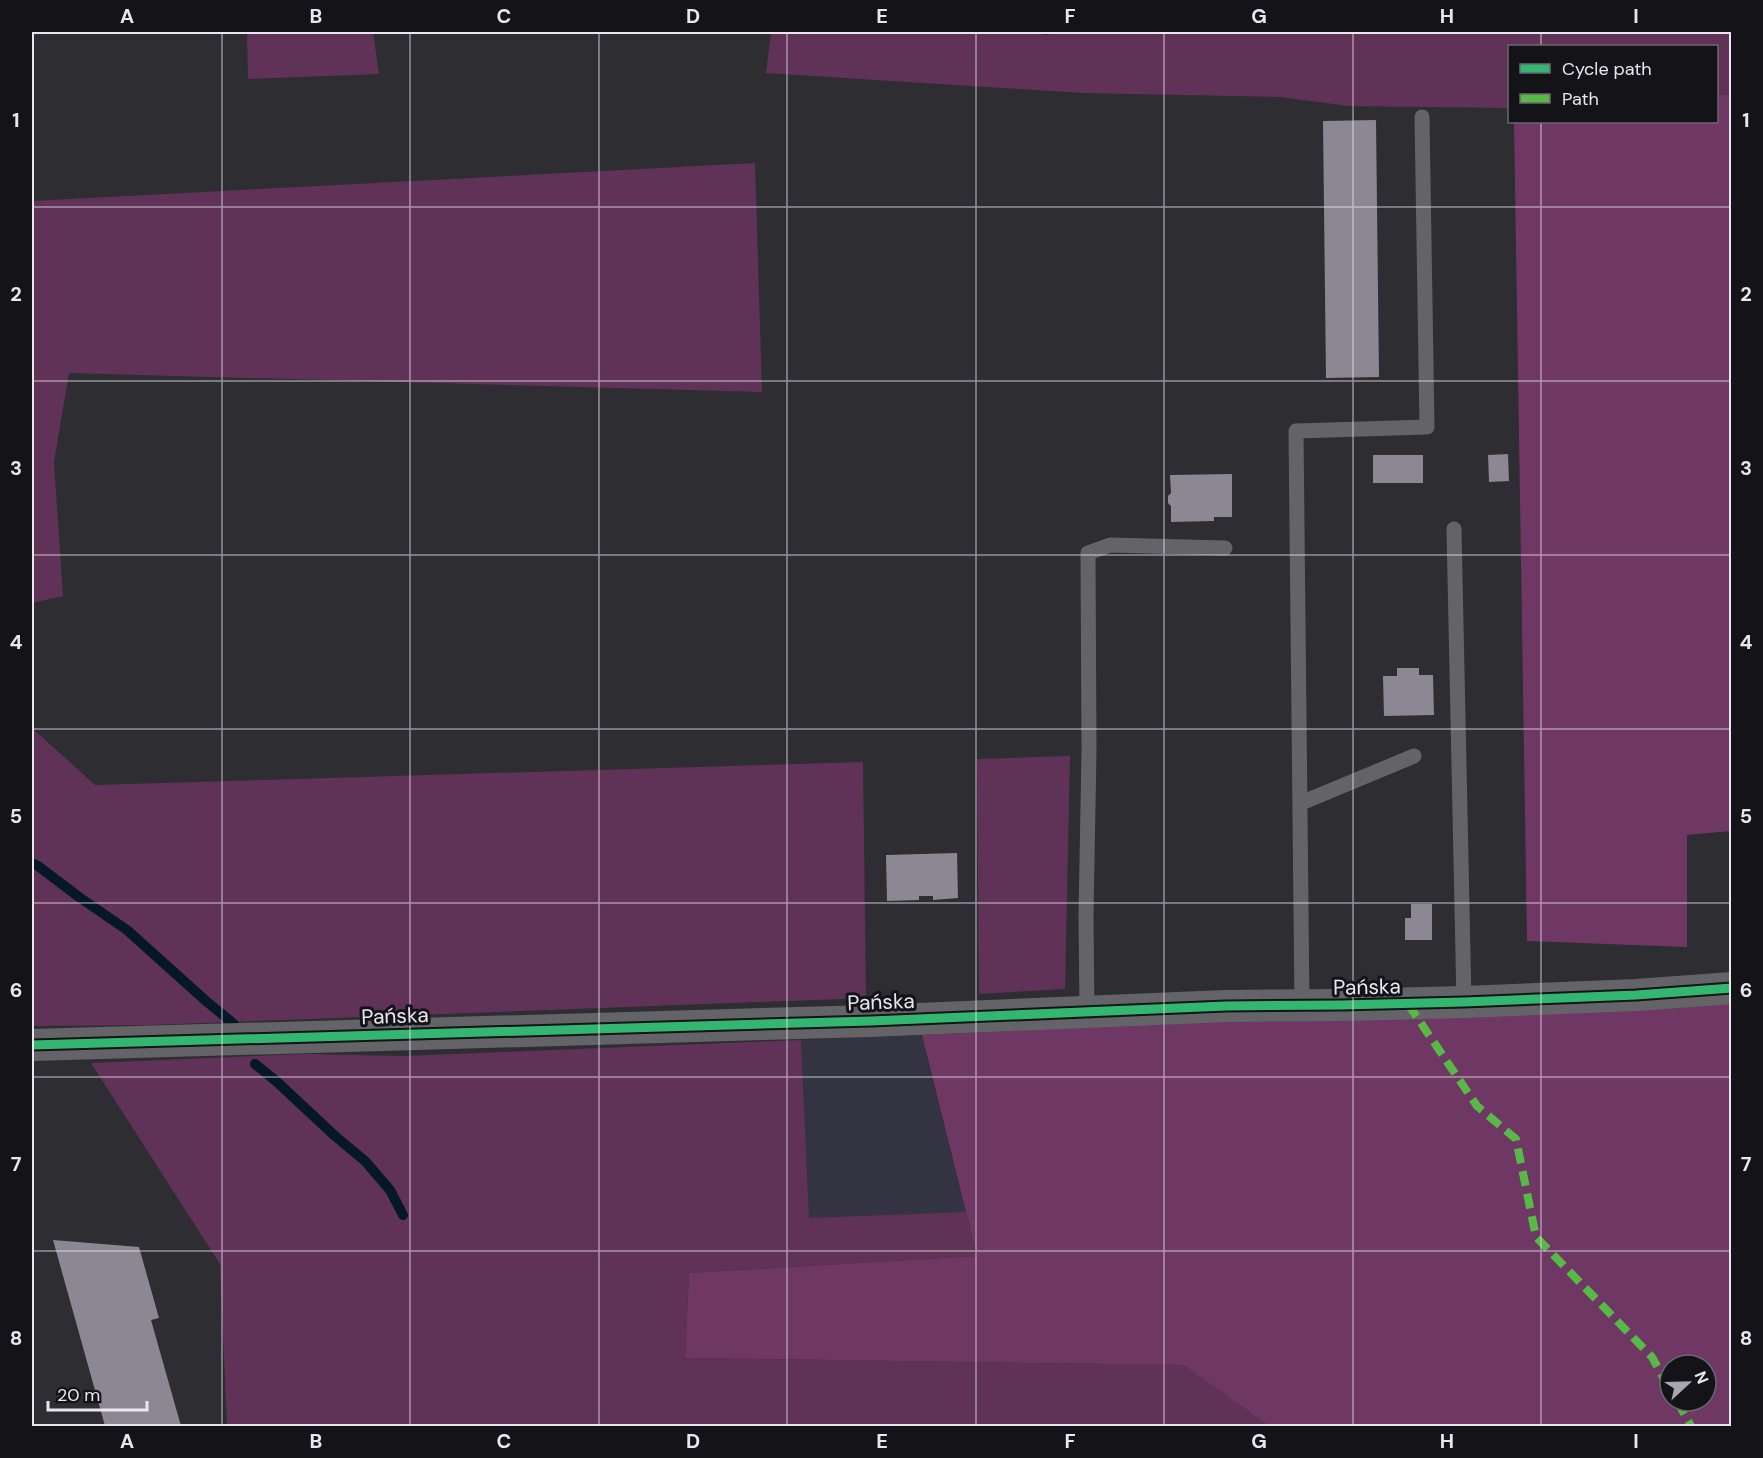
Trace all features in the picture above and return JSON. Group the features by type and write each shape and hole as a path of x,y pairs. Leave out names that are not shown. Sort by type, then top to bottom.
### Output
{"street":[{"name":"Pańska","path":"32,1045 871,1021 1227,1006 1464,1002 1636,995 1731,988"}],"lane":[{"path":"1302,1005 1296,431 1427,427 1422,117"},
{"path":"1454,529 1464,1002"},
{"path":"1087,1012 1088,553 1110,545 1225,548"},
{"path":"1301,803 1414,756"}],"shaded area":[{"path":"247,32 373,32 379,74 248,79"},
{"path":"771,32 1024,32 1048,35 1055,32 1732,32 1731,94 1718,95 1718,45 1508,45 1508,108 1348,106 1280,97 1083,93 766,73"},
{"path":"1731,94 1731,831 1687,835 1687,947 1527,941 1514,123 1718,123 1718,95"},
{"path":"755,163 762,392 69,373 54,462 63,596 32,603 32,201"},
{"path":"32,728 95,785 863,762 866,998 151,1025 32,1026"},
{"path":"1070,756 1065,989 979,994 977,759"},
{"path":"1731,998 1731,1426 1269,1426 1184,1365 685,1358 689,1273 977,1256 922,1035"},
{"path":"922,1035 966,1212 809,1219 801,1040"},
{"path":"801,1040 809,1218 966,1212 977,1256 689,1273 685,1358 1185,1365 1269,1426 227,1426 220,1264 91,1063 302,1054 404,1056"}],"building":[{"path":"1376,120 1379,377 1326,378 1323,121"},
{"path":"1508,454 1509,481 1489,482 1488,455"},
{"path":"1373,455 1423,455 1423,483 1373,483"},
{"path":"1232,474 1232,517 1214,517 1214,521 1171,522 1171,506 1168,503 1168,496 1171,493 1170,475"},
{"path":"1397,668 1419,668 1419,675 1433,675 1434,715 1384,716 1383,676 1397,676"},
{"path":"957,853 958,898 933,900 933,896 919,896 919,900 887,901 886,855"},
{"path":"1411,904 1432,904 1432,940 1405,940 1405,918 1411,918"},
{"path":"53,1240 139,1247 159,1318 151,1320 181,1426 105,1426"}],"waterway":[{"path":"32,863 127,930 234,1024"},
{"path":"255,1064 365,1161 390,1190 403,1215"}],"marked path":[{"path":"1408,1004 1477,1106 1516,1139 1536,1237 1652,1357 1658,1368"},
{"path":"1684,1413 1691,1426"}],"cycle path":[{"path":"32,1045 871,1021 1226,1006 1464,1002 1636,995 1732,988"}]}
